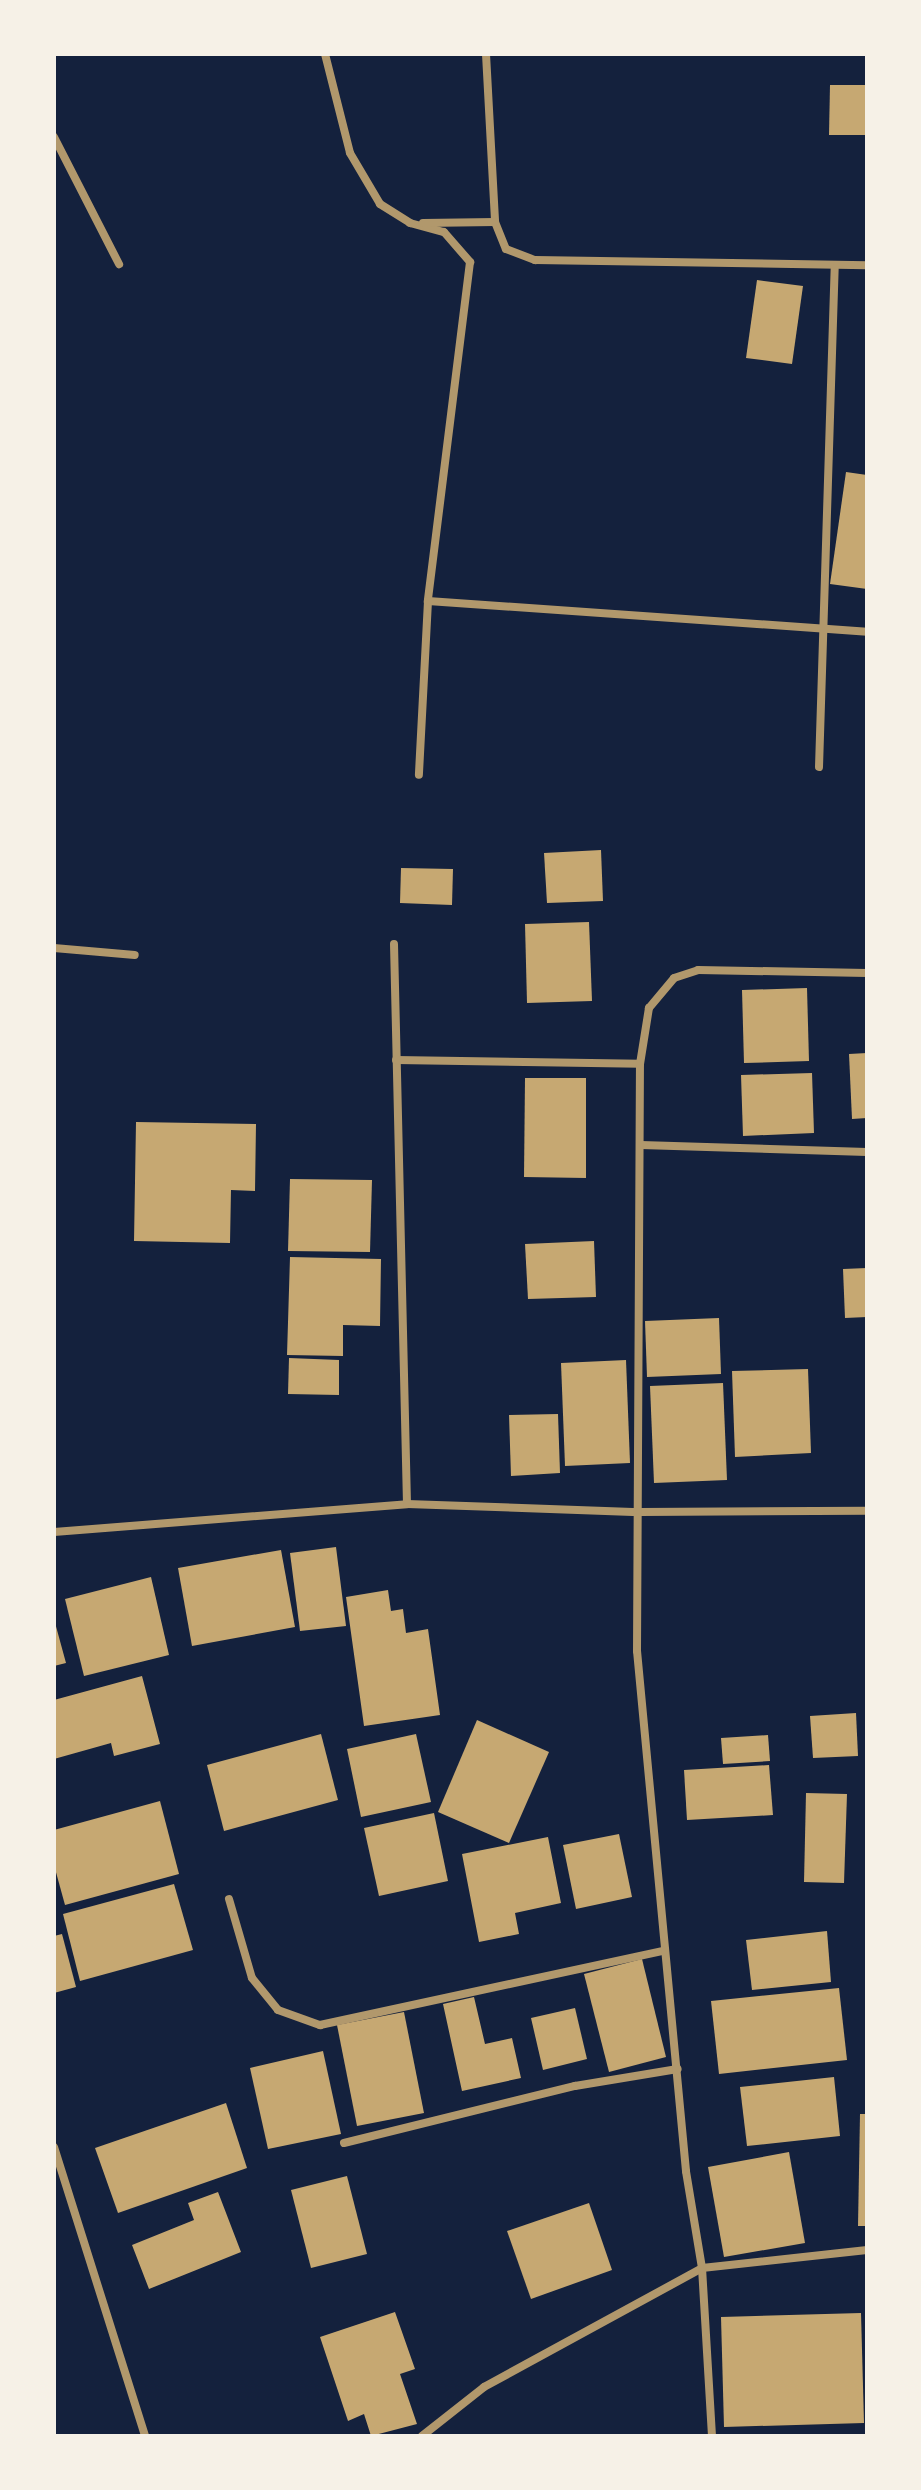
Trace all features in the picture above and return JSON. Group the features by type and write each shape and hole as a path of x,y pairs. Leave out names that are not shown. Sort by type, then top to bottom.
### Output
{"street":[{"path":"325,54 350,153 380,204 410,223 444,232 470,262 428,601 419,775"},
{"path":"486,54 495,222 506,249 535,260 835,268 867,265"},
{"path":"54,137 119,264"},
{"path":"410,223 495,222"},
{"path":"819,767 835,268"},
{"path":"428,601 867,632"},
{"path":"394,944 407,1504"},
{"path":"54,948 135,955"},
{"path":"712,2436 702,2268 686,2171 637,1651 640,1064 649,1008 674,978 698,970 867,973"},
{"path":"396,1060 640,1064"},
{"path":"641,1145 867,1152"},
{"path":"54,1532 407,1504 640,1512 867,1511"},
{"path":"229,1899 252,1978 278,2010 320,2025 663,1951"},
{"path":"344,2143 575,2086 678,2069"},
{"path":"54,2147 145,2436"},
{"path":"422,2436 484,2387 702,2268 867,2250"}],"building":[{"path":"830,85 867,85 867,135 829,135"},
{"path":"757,280 803,286 792,364 746,358"},
{"path":"846,472 867,475 867,589 830,584"},
{"path":"601,850 603,901 547,903 544,853"},
{"path":"401,868 453,869 452,905 400,903"},
{"path":"589,922 592,1001 527,1003 525,924"},
{"path":"807,988 809,1061 744,1063 742,990"},
{"path":"867,1053 867,1118 852,1119 849,1054"},
{"path":"812,1073 814,1133 743,1136 741,1075"},
{"path":"525,1078 586,1078 586,1178 524,1177"},
{"path":"136,1122 256,1124 255,1191 231,1190 230,1243 134,1241"},
{"path":"290,1179 372,1180 370,1252 288,1251"},
{"path":"594,1241 596,1297 528,1299 525,1244"},
{"path":"290,1257 381,1259 380,1326 343,1325 343,1356 287,1355"},
{"path":"867,1268 867,1317 845,1318 843,1269"},
{"path":"719,1318 721,1374 647,1377 645,1321"},
{"path":"289,1358 339,1360 339,1395 288,1394"},
{"path":"626,1360 630,1463 565,1466 561,1363"},
{"path":"808,1369 811,1453 735,1457 732,1371"},
{"path":"723,1383 727,1480 654,1483 650,1386"},
{"path":"558,1414 560,1473 511,1476 509,1415"},
{"path":"336,1547 346,1626 300,1631 290,1553"},
{"path":"281,1550 295,1627 192,1646 178,1568"},
{"path":"151,1577 169,1655 84,1676 65,1599"},
{"path":"388,1590 391,1611 403,1609 406,1633 428,1629 440,1715 364,1726 346,1597"},
{"path":"54,1619 66,1663 54,1666"},
{"path":"142,1676 160,1744 114,1756 111,1743 54,1759 54,1700"},
{"path":"856,1713 858,1756 813,1758 810,1716"},
{"path":"477,1720 549,1752 509,1843 438,1812"},
{"path":"321,1734 338,1800 224,1831 207,1765"},
{"path":"416,1734 431,1802 361,1817 347,1749"},
{"path":"768,1735 770,1761 723,1764 721,1738"},
{"path":"769,1765 773,1815 687,1820 684,1770"},
{"path":"806,1793 847,1794 844,1883 804,1882"},
{"path":"160,1801 179,1874 65,1905 54,1865 54,1830"},
{"path":"434,1813 448,1881 379,1896 364,1828"},
{"path":"619,1834 632,1897 576,1909 563,1845"},
{"path":"548,1837 561,1903 515,1913 519,1934 479,1942 462,1854"},
{"path":"174,1884 193,1950 80,1981 63,1914"},
{"path":"827,1931 831,1982 752,1990 746,1940"},
{"path":"62,1934 76,1987 54,1993 54,1936"},
{"path":"642,1959 666,2057 609,2072 584,1974"},
{"path":"839,1988 847,2060 719,2074 711,2001"},
{"path":"474,1997 485,2044 512,2038 521,2078 462,2091 443,2004"},
{"path":"575,2008 587,2059 543,2070 531,2018"},
{"path":"404,2012 424,2113 357,2126 337,2025"},
{"path":"323,2051 341,2134 268,2149 250,2068"},
{"path":"834,2077 840,2136 747,2146 740,2087"},
{"path":"226,2103 247,2168 118,2213 95,2148"},
{"path":"860,2114 867,2114 867,2226 858,2226"},
{"path":"789,2152 805,2243 724,2257 708,2167"},
{"path":"347,2176 367,2254 311,2268 291,2190"},
{"path":"218,2192 241,2252 149,2289 132,2245 194,2220 188,2203"},
{"path":"589,2203 612,2270 531,2299 507,2231"},
{"path":"395,2312 415,2369 400,2374 417,2424 371,2436 364,2414 348,2421 320,2337"},
{"path":"861,2313 864,2423 724,2427 721,2317"}]}
